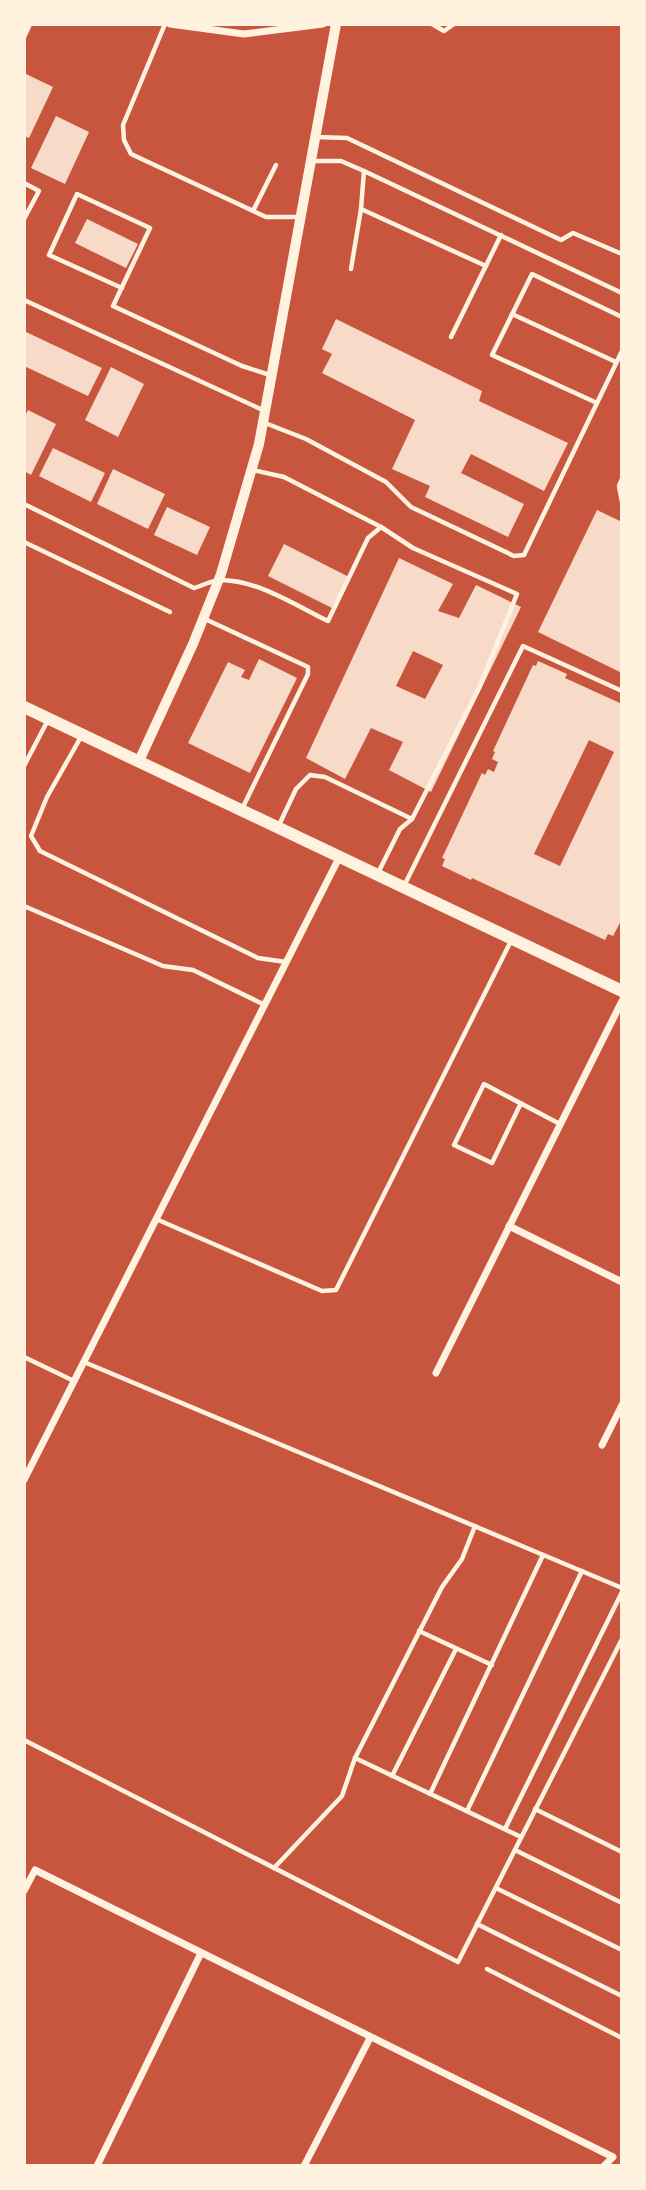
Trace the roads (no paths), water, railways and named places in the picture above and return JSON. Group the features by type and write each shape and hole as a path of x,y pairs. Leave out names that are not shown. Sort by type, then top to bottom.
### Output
{"main road":[{"path":"24,707 621,991"}],"street":[{"path":"168,24 244,34 323,24"},
{"path":"139,761 218,580 252,470 273,376 336,24"},
{"path":"24,1480 340,856"},
{"path":"436,1373 621,1001"},
{"path":"509,1226 621,1282"},
{"path":"602,1445 621,1405"},
{"path":"24,1891 35,1870 613,2157 604,2165"},
{"path":"97,2165 201,1954"},
{"path":"304,2165 370,2038"}],"lane":[{"path":"24,37 30,24"},
{"path":"168,24 122,125 124,140 131,154 266,217 302,217"},
{"path":"432,24 444,31 454,24"},
{"path":"316,137 347,138 561,240 573,233 621,254"},
{"path":"312,161 341,161 621,293"},
{"path":"253,211 276,165"},
{"path":"351,269 364,171"},
{"path":"24,183 39,191 24,219"},
{"path":"122,288 49,256 77,194 150,228 122,288 113,306 242,366 273,376"},
{"path":"361,209 486,266"},
{"path":"451,337 501,235"},
{"path":"597,403 492,355 532,274 621,317"},
{"path":"24,300 265,417 386,482 411,507 514,556 524,555 621,351"},
{"path":"512,314 617,362"},
{"path":"252,470 284,477 381,527 414,548 517,594 480,686 412,819 400,829 377,874"},
{"path":"621,480 621,502"},
{"path":"24,504 194,588 218,580 244,583 265,590 328,621 368,538 381,527"},
{"path":"24,542 170,612"},
{"path":"203,618 309,667 308,674 241,809"},
{"path":"404,887 523,646 621,691"},
{"path":"24,766 49,718"},
{"path":"82,734 47,797 31,836 40,850 258,958 286,962"},
{"path":"278,827 296,789 310,775 325,777 412,819"},
{"path":"24,906 163,965 193,970 265,1005"},
{"path":"156,1219 322,1291 336,1290 512,939"},
{"path":"520,1103 492,1163 454,1145 484,1084 560,1124"},
{"path":"24,1357 74,1381"},
{"path":"84,1362 582,1571 621,1590 505,1829"},
{"path":"274,1868 342,1796 355,1758 442,1587 462,1559 475,1526"},
{"path":"430,1794 543,1555"},
{"path":"467,1811 582,1571"},
{"path":"419,1631 492,1665"},
{"path":"24,1741 458,1962 621,1639"},
{"path":"392,1776 456,1649"},
{"path":"355,1758 521,1837"},
{"path":"535,1810 621,1852"},
{"path":"515,1850 621,1903"},
{"path":"495,1888 621,1950"},
{"path":"477,1924 621,1996"},
{"path":"487,1969 621,2038"}]}
